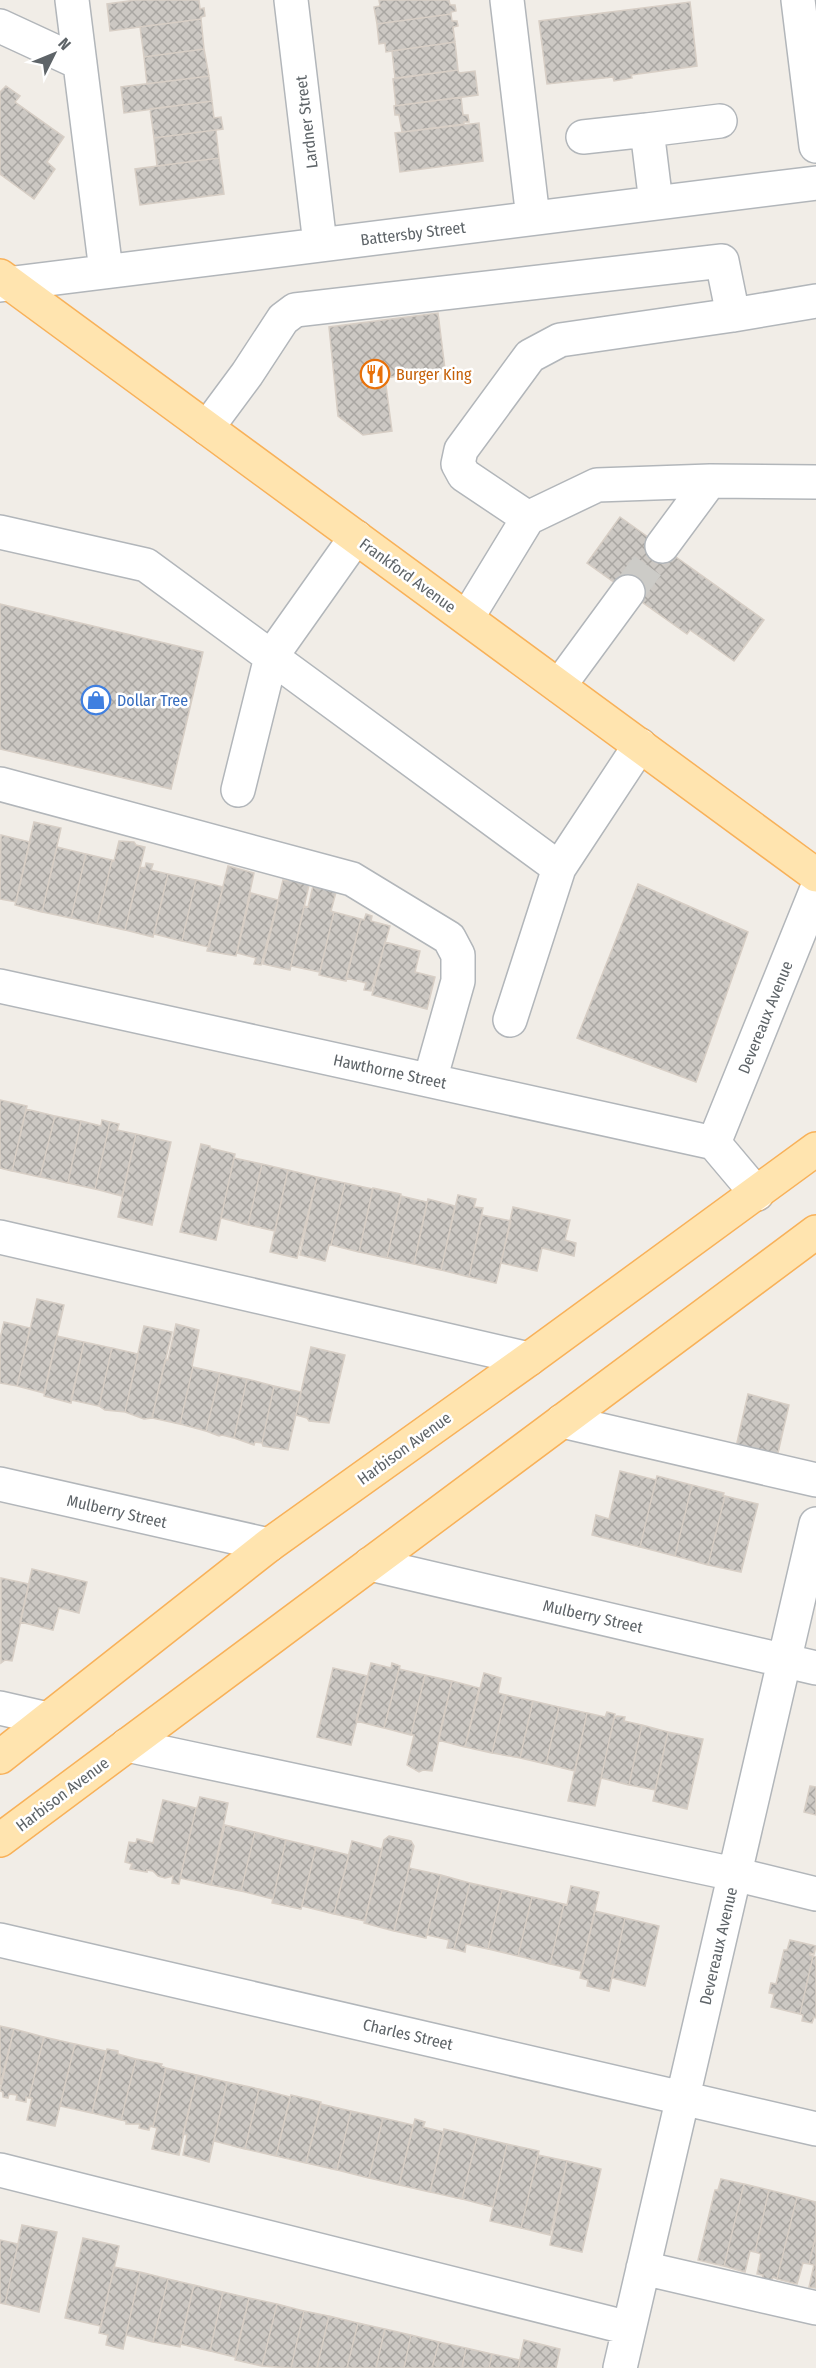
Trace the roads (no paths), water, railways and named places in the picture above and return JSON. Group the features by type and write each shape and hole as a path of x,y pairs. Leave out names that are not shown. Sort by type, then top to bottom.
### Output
{"main road":[{"name":"Frankford Avenue","path":"3,281 816,875"},
{"name":"Harbison Avenue","path":"0,1757 269,1545 757,1194 816,1149"},
{"name":"Harbison Avenue","path":"0,1840 816,1232"}],"street":[{"path":"72,0 106,271"},
{"name":"Lardner Street","path":"291,0 320,244"},
{"path":"507,0 533,218"},
{"path":"798,0 816,146"},
{"path":"0,26 80,63"},
{"path":"582,137 720,121"},
{"path":"647,130 656,203"},
{"name":"Battersby Street","path":"3,281 106,271 816,183"},
{"path":"207,428 247,374 282,319 294,310 722,261 733,315"},
{"path":"528,519 464,476 458,465 461,450 530,356 560,340 816,301"},
{"path":"662,546 710,481"},
{"path":"467,618 528,519 597,485 710,481 816,482"},
{"path":"0,532 146,565 559,868"},
{"path":"238,790 271,657 356,537"},
{"path":"559,686 628,592"},
{"path":"510,1020 559,868 640,745"},
{"path":"0,784 352,879 449,938 458,955 458,981 430,1080"},
{"name":"Devereaux Avenue","path":"714,1143 816,891"},
{"name":"Hawthorne Street","path":"0,986 714,1143"},
{"path":"714,1143 757,1194"},
{"path":"0,1237 529,1359"},
{"path":"562,1421 816,1480"},
{"name":"Mulberry Street","path":"0,1484 269,1545"},
{"name":"Devereaux Avenue","path":"620,2368 816,1524"},
{"name":"Mulberry Street","path":"370,1564 816,1668"},
{"path":"0,1708 48,1719"},
{"path":"127,1745 734,1874 816,1894"},
{"name":"Charles Street","path":"0,1940 816,2129"},
{"path":"0,2170 629,2328"},
{"path":"644,2268 816,2308"}],"tunnel":[{"path":"628,592 662,546"}],"place":[{"name":"Burger King","path":"375,374"},
{"name":"Dollar Tree","path":"96,700"}]}
